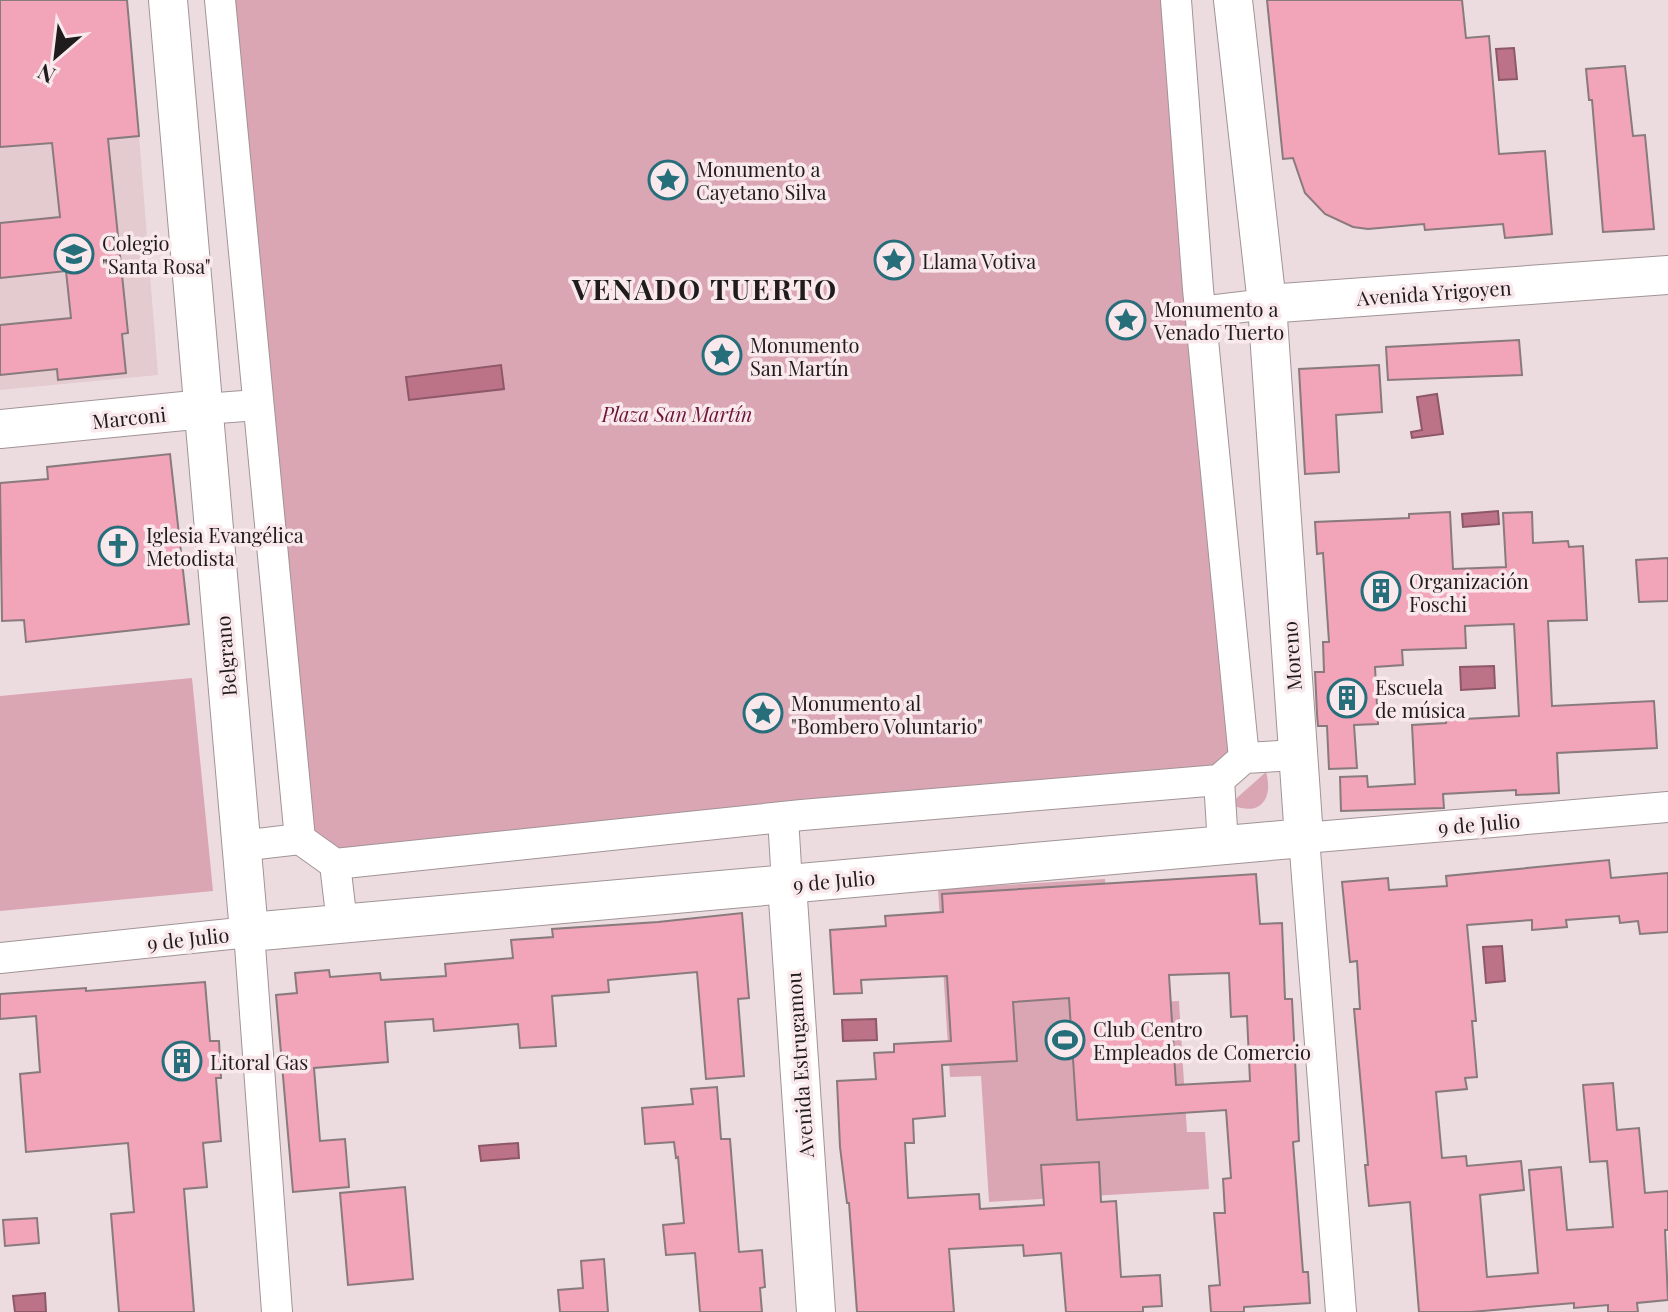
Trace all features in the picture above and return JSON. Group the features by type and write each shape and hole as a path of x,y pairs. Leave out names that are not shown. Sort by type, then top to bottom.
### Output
{"main road":[{"name":"Belgrano","path":"168,0 249,932"},
{"name":"Moreno","path":"1233,0 1267,304 1304,838"},
{"name":"Avenida Yrigoyen","path":"1267,304 1668,275"},
{"name":"Marconi","path":"0,429 204,409"},
{"name":"9 de Julio","path":"249,932 1304,838"},
{"name":"Avenida Estrugamou","path":"787,884 816,1312"}],"street":[{"path":"220,0 300,839"},
{"path":"1176,0 1200,312 1244,758"},
{"name":"Avenida Yrigoyen","path":"1200,312 1267,304"},
{"name":"Marconi","path":"204,409 258,405"},
{"path":"241,846 300,839 335,864 783,817 1219,780 1244,758 1298,755"},
{"path":"1219,780 1223,845"},
{"name":"9 de Julio","path":"1304,838 1668,807"},
{"name":"Avenida Estrugamou","path":"783,817 787,884"},
{"name":"Moreno","path":"1304,838 1341,1312"},
{"path":"335,864 342,923"},
{"name":"9 de Julio","path":"0,958 249,932"},
{"name":"Belgrano","path":"249,932 277,1312"}],"shaded area":[{"path":"1514,48 1517,79 1499,80 1496,49"},
{"name":"Colegio \"Santa Rosa\"","path":"139,136 158,375 0,390 0,147"},
{"path":"501,365 504,389 409,400 406,377"},
{"path":"1437,394 1443,434 1412,438 1411,432 1422,430 1417,397"},
{"path":"1498,511 1499,524 1463,527 1462,514"},
{"path":"1494,666 1495,688 1461,690 1460,667"},
{"path":"1502,946 1505,981 1486,983 1483,947"},
{"path":"876,1019 877,1040 843,1041 842,1020"},
{"path":"518,1143 519,1158 481,1161 479,1146"},
{"path":"45,1293 46,1312 15,1312 13,1296"}],"green space":[{"name":"Plaza San Martín","path":"220,0 1176,0 1244,758 1219,780 335,864 300,839"},
{"path":"192,678 213,891 0,911 0,696"},
{"path":"1266,772 1268,791 1262,804 1249,809 1230,804"},
{"name":"Club Centro Empleados de Comercio","path":"1105,879 1112,1004 1179,1001 1187,1132 1205,1132 1209,1189 989,1202 981,1076 950,1077 938,889"}],"building":[{"path":"0,0 127,0 139,136 108,139 128,333 122,334 126,373 58,380 57,369 0,375 0,325 71,318 66,271 0,278 0,223 60,217 52,143 0,147"},
{"path":"1267,0 1462,0 1466,38 1489,36 1499,154 1545,151 1552,234 1505,238 1503,224 1425,230 1424,224 1368,229 1353,227 1325,214 1305,193 1293,158 1283,159"},
{"path":"1625,66 1633,136 1645,135 1654,229 1603,232 1592,100 1589,100 1586,69"},
{"path":"1519,340 1522,375 1388,380 1386,347"},
{"path":"1379,365 1382,412 1336,415 1339,472 1305,474 1299,369"},
{"name":"Iglesia Evangélica Metodista","path":"170,454 189,624 26,642 24,620 2,621 0,483 48,479 47,467"},
{"path":"1450,512 1453,569 1506,567 1503,513 1532,512 1533,543 1568,541 1569,547 1583,546 1587,620 1548,621 1552,706 1654,701 1657,748 1557,753 1559,793 1516,795 1516,790 1443,794 1444,808 1341,811 1340,777 1367,776 1368,787 1415,784 1412,725 1519,716 1514,624 1465,626 1466,648 1402,650 1403,665 1375,667 1378,724 1354,725 1357,768 1329,769 1327,726 1318,726 1317,714 1315,672 1324,672 1323,642 1329,642 1323,553 1317,554 1315,522 1409,518 1409,514"},
{"path":"1668,558 1668,601 1639,602 1636,560"},
{"path":"1609,860 1611,878 1668,873 1668,932 1640,934 1638,921 1620,923 1619,916 1566,920 1567,927 1532,930 1532,920 1467,925 1476,1021 1472,1021 1477,1077 1465,1078 1467,1089 1436,1092 1442,1158 1466,1156 1467,1166 1521,1161 1524,1190 1480,1195 1487,1277 1538,1273 1529,1170 1561,1167 1567,1230 1613,1227 1607,1161 1590,1162 1583,1085 1613,1083 1617,1130 1639,1128 1645,1193 1668,1191 1668,1230 1665,1230 1668,1300 1637,1303 1638,1312 1608,1312 1608,1305 1574,1308 1574,1303 1471,1312 1419,1312 1410,1202 1369,1206 1354,1009 1360,1009 1357,961 1350,962 1342,882 1388,878 1389,890 1447,886 1446,876"},
{"path":"1256,874 1260,924 1282,923 1285,999 1292,999 1299,1141 1293,1142 1303,1272 1308,1272 1310,1303 1244,1307 1244,1312 1211,1312 1209,1286 1220,1285 1214,1213 1225,1213 1223,1179 1231,1178 1226,1110 1077,1120 1069,998 1013,1002 1017,1061 942,1065 945,1116 913,1119 914,1143 905,1143 908,1198 979,1194 980,1209 1044,1205 1041,1165 1099,1162 1101,1202 1116,1201 1121,1277 1160,1275 1162,1306 1143,1307 1143,1312 1066,1312 1061,1253 1024,1256 1023,1245 949,1249 954,1312 857,1312 849,1203 840,1147 837,1081 876,1079 874,1053 894,1052 894,1044 951,1041 947,976 861,980 862,993 834,994 830,930 886,926 885,916 943,912 942,894","holes":["1229,973 1231,1017 1247,1016 1250,1081 1176,1085 1169,975"]},
{"path":"742,913 749,998 738,999 744,1076 706,1079 697,972 608,980 609,992 552,996 556,1046 520,1048 518,1024 434,1031 433,1019 385,1022 388,1062 314,1068 320,1141 345,1139 349,1187 293,1192 276,995 297,993 295,973 329,970 330,977 380,973 381,980 446,976 445,964 513,958 511,940 553,937 552,929"},
{"path":"205,982 210,1041 219,1041 221,1078 216,1078 221,1141 203,1143 207,1187 184,1189 194,1312 119,1312 111,1214 134,1212 128,1143 26,1152 20,1074 40,1072 36,1016 0,1019 0,994"},
{"path":"717,1087 721,1139 730,1139 739,1252 762,1250 765,1287 760,1288 762,1312 700,1312 695,1253 666,1255 663,1225 684,1223 678,1157 674,1142 645,1144 642,1108 693,1104 691,1089"},
{"path":"405,1187 413,1279 348,1285 340,1193"},
{"path":"37,1218 39,1243 5,1246 3,1220"},
{"path":"604,1259 608,1312 560,1312 558,1290 583,1288 581,1261"}],"place":[{"name":"Monumento a Cayetano Silva","path":"668,180"},
{"name":"Colegio \"Santa Rosa\"","path":"74,254"},
{"name":"Llama Votiva","path":"894,260"},
{"name":"Monumento a Venado Tuerto","path":"1126,320"},
{"name":"Monumento San Martín","path":"722,355"},
{"name":"Iglesia Evangélica Metodista","path":"118,546"},
{"name":"Organización Foschi","path":"1381,591"},
{"name":"Escuela de música","path":"1347,698"},
{"name":"Monumento al \"Bombero Voluntario\"","path":"763,713"},
{"name":"Club Centro Empleados de Comercio","path":"1065,1040"},
{"name":"Litoral Gas","path":"182,1061"}],"district":[{"name":"VENADO TUERTO","path":"705,288"}]}
